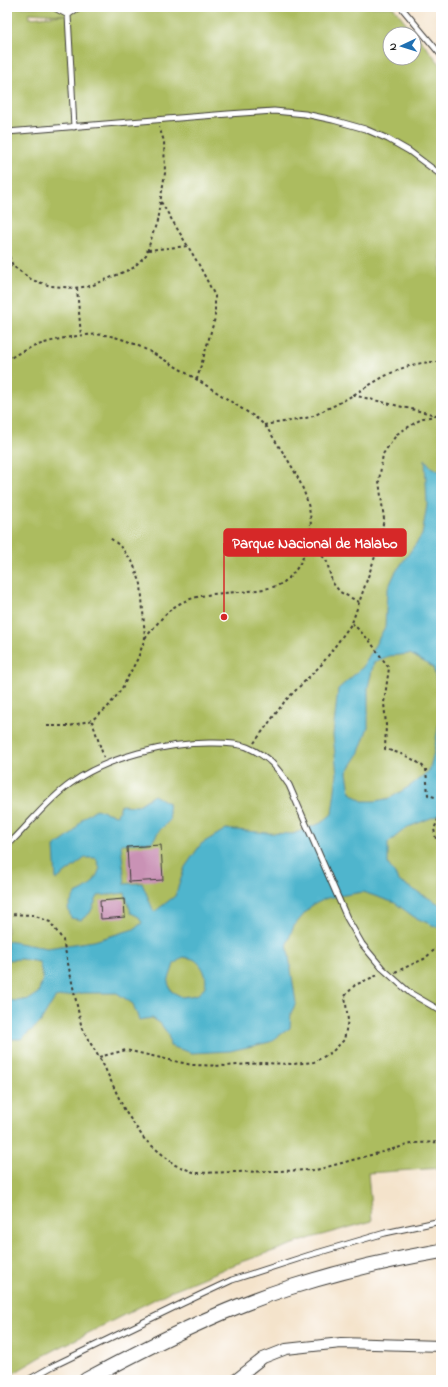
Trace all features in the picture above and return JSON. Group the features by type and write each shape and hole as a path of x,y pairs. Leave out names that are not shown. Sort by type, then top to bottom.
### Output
{"street":[{"path":"86,1380 205,1321 287,1288 381,1263 441,1251"},
{"path":"235,1380 263,1358 286,1349 341,1343 416,1344 441,1346"}],"lane":[{"path":"52,7 68,15"},
{"path":"68,15 79,7"},
{"path":"401,7 441,55"},
{"path":"68,15 74,127"},
{"path":"7,132 274,111 305,114 333,120 388,138 410,151 441,175"},
{"path":"7,846 53,797 88,773 106,765 128,756 166,746 203,742 226,743 245,747 263,755 276,766 289,785 347,918 362,944 382,968 410,993 441,1011"},
{"path":"28,1380 53,1366 232,1280 385,1233 441,1221"}],"path":[{"path":"7,251 13,266 32,280 51,286 77,288 92,286 133,268 146,255 148,250 157,221 165,172 164,141 156,120"},
{"path":"160,202 188,246 216,296 215,318 197,379"},
{"path":"148,250 188,246"},
{"path":"7,271 13,266"},
{"path":"77,288 81,336"},
{"path":"7,360 15,354 40,344 81,336 104,335 122,339 153,353 197,379 264,425 295,470 305,493 311,516 311,536 305,554 297,568 283,582 266,588 200,596 180,604 166,614 145,638 138,658 121,690 107,708 92,720 70,726 47,726"},
{"path":"264,425 313,416 353,395 375,381 410,365 441,362"},
{"path":"353,395 438,415"},
{"path":"250,749 285,701 322,664 352,623 378,548 384,519 379,481 383,454 397,434 423,418 441,415"},
{"path":"110,538 119,545 132,561 141,584 145,638"},
{"path":"308,545 318,550 327,562 332,582 340,592 360,602"},
{"path":"352,623 369,640 389,668 384,702 386,725 385,750 398,753 418,762 426,769 428,795 441,800 438,820 434,829 436,839 441,843"},
{"path":"92,720 106,765"},
{"path":"7,914 33,915 50,922 63,940 82,1029 99,1057 125,1111 145,1140 175,1165 196,1174 316,1170 415,1143 441,1142"},
{"path":"99,1057 126,1050 192,1065 227,1066 261,1063 293,1064 314,1062 332,1052 344,1040 348,1020 345,996 355,986 376,975 390,974 424,959 440,946"}],"green space":[{"path":"7,7 393,7 409,26 382,26 382,66 422,66 422,42 441,65 441,1168 368,1173 372,1221 311,1238 236,1264 173,1290 41,1357 7,1377","holes":["28,13 64,15 29,18"]}],"water":[{"path":"425,459 431,467 441,472 441,814 406,828 388,843 388,864 400,882 441,905 441,929 414,917 395,903 363,892 327,898 311,906 294,926 287,943 296,1003 291,1013 290,1028 270,1042 230,1051 192,1053 170,1046 168,1034 160,1023 152,1018 139,1020 133,1004 117,993 83,993 55,998 40,1023 21,1039 7,1039 7,1000 17,1001 29,999 38,993 43,978 39,962 21,959 7,960 7,941 47,948 94,941 134,929 142,923 139,917 131,913 125,893 98,896 90,913 81,920 71,918 68,908 75,894 84,890 91,884 96,878 100,868 96,858 85,858 56,880 54,847 72,834 83,818 96,809 117,815 121,805 137,806 154,795 168,803 170,820 159,831 152,842 121,844 125,884 142,883 154,912 175,896 185,867 201,844 226,829 293,834 321,823 332,814 337,774 333,735 338,689 363,667 385,627 387,591 395,573 422,535 427,505","holes":["410,654 433,667 439,691 439,722 429,771 410,786 390,798 376,801 362,801 350,792 347,772 358,755 368,727 368,687 374,662 389,656","183,957 193,959 204,971 206,981 205,986 198,994 192,996 182,997 171,991 168,982 174,964"]}],"building":[{"path":"161,845 163,880 129,882 127,847"},
{"path":"124,899 125,917 101,919 100,901"}],"place":[{"name":"Parque Nacional de Malabo","path":"224,617"}]}
